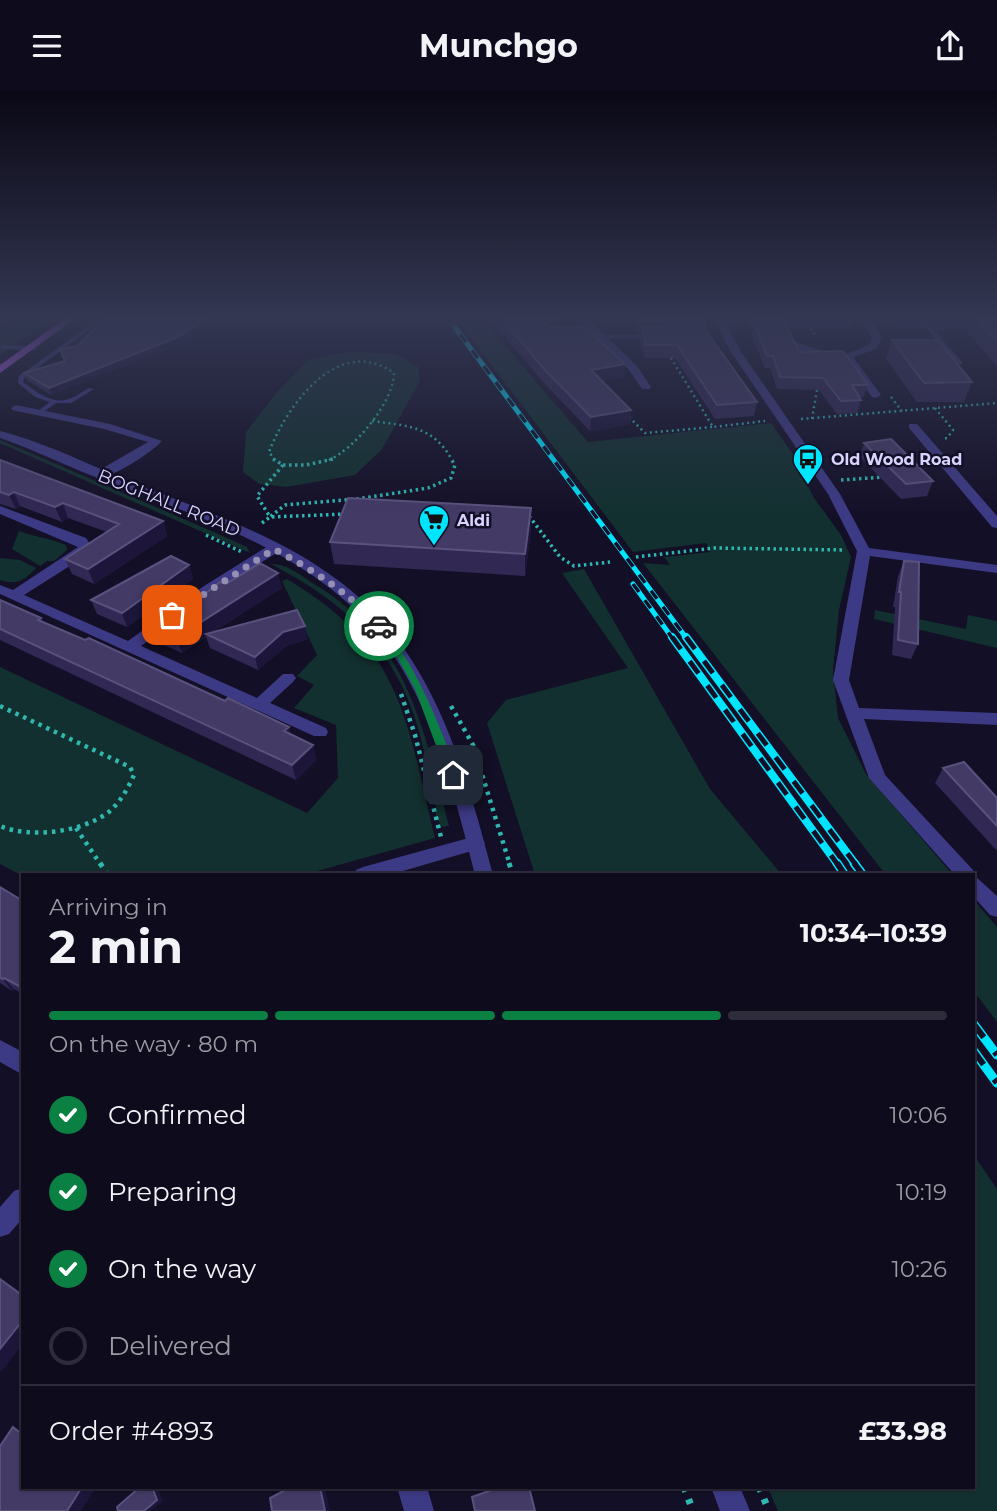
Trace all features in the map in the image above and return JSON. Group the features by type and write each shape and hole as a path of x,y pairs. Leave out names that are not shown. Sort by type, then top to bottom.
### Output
{"street":[{"path":"759,384 826,481 864,551 841,680 877,778 964,873"},
{"path":"868,384 876,395"},
{"path":"16,408 156,441 144,451 100,475"},
{"path":"27,423 40,412"},
{"path":"914,426 997,524"},
{"name":"BOGHALL ROAD","path":"0,434 245,535 318,572 362,607 400,653 438,730 484,873"},
{"path":"0,510 81,541 85,547 79,554 7,592"},
{"path":"128,648 209,589 274,549"},
{"path":"864,551 997,569"},
{"path":"7,592 320,732"},
{"path":"260,704 288,678"},
{"path":"852,713 997,719"},
{"path":"370,873 476,843"},
{"path":"975,885 997,909"},
{"path":"0,1050 21,1064"},
{"path":"0,1225 21,1202"},
{"path":"413,1489 419,1511"},
{"path":"726,1489 735,1511"}],"lane":[{"path":"23,384 37,396 55,401 69,401 90,389"},
{"path":"40,412 55,401"}],"path":[{"path":"310,384 273,440 270,452 273,459 283,465 315,465 333,461 346,454 372,421 392,384"},
{"path":"686,384 713,427"},
{"path":"626,414 645,433 783,418 813,419 997,403"},
{"path":"925,440 947,438 953,430 934,408"},
{"path":"245,535 285,505 357,499 428,488 451,478 455,464 442,442 412,426 372,421"},
{"path":"270,517 257,496 283,465"},
{"path":"826,481 894,476"},
{"path":"521,507 538,525 560,557 573,566 610,562"},
{"path":"270,517 354,514"},
{"path":"198,531 257,559"},
{"path":"636,557 674,550 716,547 864,551"},
{"path":"400,692 415,735 445,852"},
{"path":"0,706 133,770 129,785 107,813 76,828 17,832 0,826"},
{"path":"76,828 107,873"},
{"path":"685,1489 693,1511"},
{"path":"760,1489 769,1511"}],"green space":[{"path":"285,384 418,384 382,449 355,475 286,487 259,484 243,472 246,432"},
{"path":"506,384 538,384 588,442 771,423 792,453 814,498 841,535 851,557 839,610 833,670 838,718 866,774 951,873 884,873 643,563 670,565 664,557 710,552 706,543 633,552"},
{"path":"0,440 247,547 250,553 0,443"},
{"path":"19,531 66,545 67,550 54,561 47,561 40,566 12,549"},
{"path":"0,558 20,560 36,568 21,580 0,580"},
{"path":"271,564 294,571 346,607 372,632 392,660 420,721 449,826 442,827 436,817 436,801 416,722 396,674 383,654 368,635 333,603"},
{"path":"584,569 710,789 780,873 534,873 487,723 506,700 628,668 562,573"},
{"path":"287,579 325,605 355,631 377,659 406,721 435,838 310,873 21,875 0,864 0,667 307,813 338,778 336,725 294,708 314,685 297,676 317,655 282,581"},
{"path":"875,610 966,629 968,615 997,621 997,648 874,619"},
{"path":"975,901 997,927 997,1022 975,993"},
{"path":"975,1157 997,1189 997,1511 778,1511 768,1489 975,1489"}],"building":[{"path":"559,384 605,384 631,410 591,417"},
{"path":"703,384 744,384 757,402 717,405"},
{"path":"828,384 868,385 852,385 861,400 841,401"},
{"path":"891,439 933,481 906,484 864,443"},
{"path":"0,460 163,521 88,569 65,559 119,524 63,503 55,507 14,492 9,495 0,492"},
{"path":"348,498 531,508 525,554 330,542"},
{"path":"171,556 189,565 122,613 91,600"},
{"path":"904,561 919,562 918,644 898,640 899,592"},
{"path":"260,563 278,573 176,638 159,630 220,582 226,584"},
{"path":"0,600 41,618 38,620 85,640 89,638 225,701 228,698 289,727 284,731 313,745 292,765 0,629"},
{"path":"297,610 305,626 283,632 255,657 206,634"},
{"path":"964,762 997,798 997,826 943,768"},
{"path":"0,887 21,900 21,987 0,978"},
{"path":"0,1279 21,1295 21,1323 0,1349"},
{"path":"13,1427 21,1433 21,1489 81,1489 67,1511 0,1511 0,1446"},
{"path":"138,1489 153,1489 157,1500 144,1511 118,1511 117,1507"},
{"path":"287,1489 320,1489 325,1511 272,1511 270,1498"},
{"path":"494,1489 530,1489 535,1511 475,1511 472,1497"}],"railway":[{"path":"497,384 687,639"},
{"path":"633,584 673,639"},
{"path":"672,637 838,865"},
{"path":"686,637 856,865"},
{"path":"837,863 844,873"},
{"path":"854,863 862,873"},
{"path":"975,1026 997,1055"},
{"path":"975,1053 997,1083"}],"way so far":[{"path":"172,615 274,549 318,572 362,607 379,626"}],"place":[{"name":"Old Wood Road","path":"808,486"},
{"name":"Aldi","path":"434,547"}],"route":[{"path":"379,626 400,653 420,689 438,730 453,775"}]}
